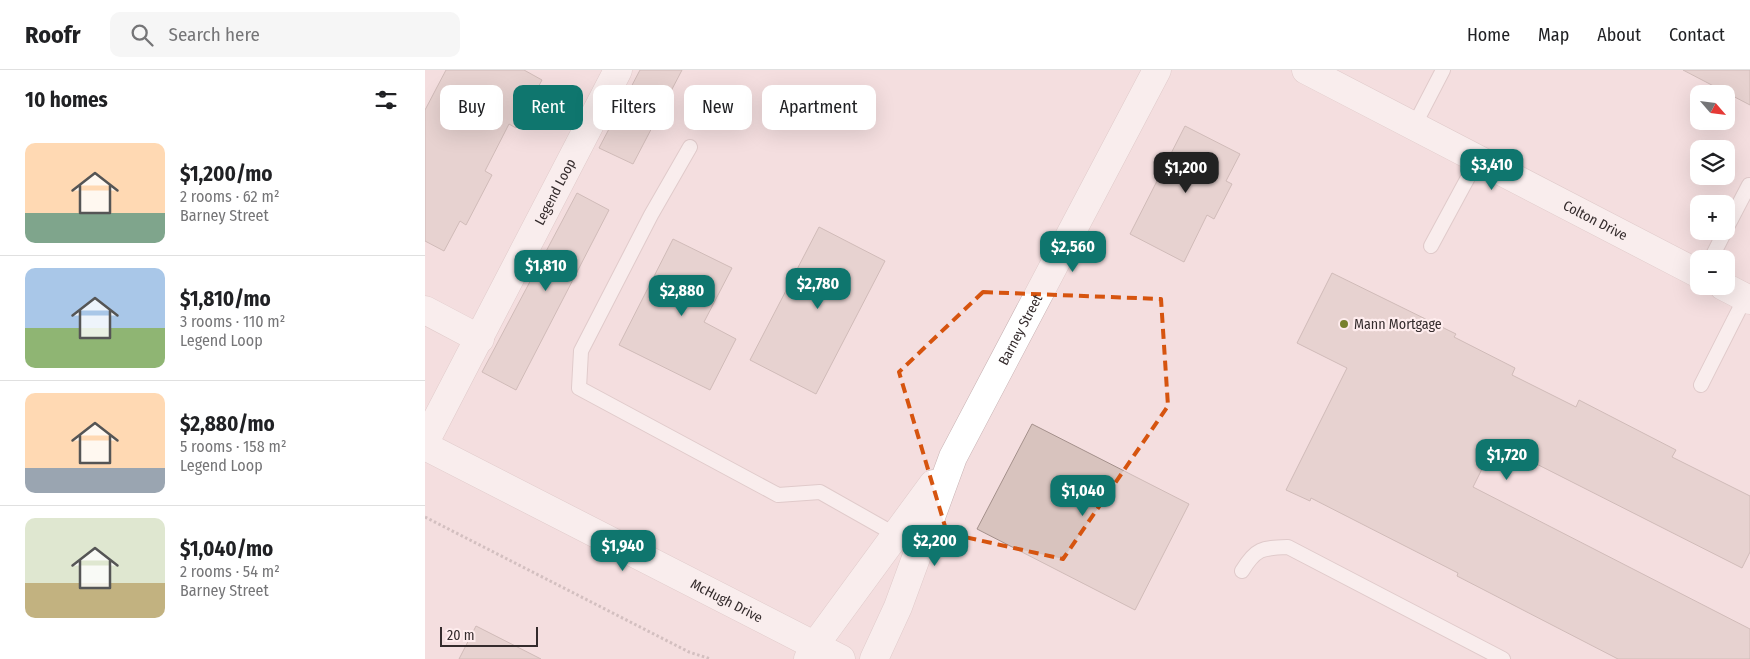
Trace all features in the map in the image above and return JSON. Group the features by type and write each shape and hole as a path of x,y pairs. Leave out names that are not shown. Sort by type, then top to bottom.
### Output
{"street":[{"name":"Legend Loop","path":"425,444 618,70"},
{"name":"Barney Street","path":"953,457 1157,70"},
{"name":"Colton Drive","path":"1305,70 1690,269"},
{"path":"425,310 480,339"},
{"name":"McHugh Drive","path":"425,444 811,652 841,659"},
{"path":"811,652 953,457"},
{"path":"874,659 898,607 953,457"}],"lane":[{"path":"1414,126 1443,70"},
{"path":"690,147 651,215 581,352 579,388 778,495 820,492 896,535"},
{"path":"1431,246 1478,159"},
{"path":"1735,212 1749,185"},
{"path":"1701,385 1739,295"},
{"path":"1242,571 1252,554 1266,548 1288,547 1503,659"}],"path":[{"path":"425,517 689,652 711,659"}],"highlighted area":[{"path":"983,292 1161,299 1168,406 1063,559 947,533 899,372"}],"building":[{"path":"446,70 524,70 542,80 539,85 513,85 513,126 509,124 485,171 492,175 466,225 460,221 444,251 425,241 425,110"},
{"path":"640,70 682,70 674,85 632,85"},
{"path":"1683,70 1750,70 1750,105 1735,97 1735,85 1712,85"},
{"path":"1185,126 1240,154 1226,181 1232,184 1214,219 1207,215 1184,262 1130,234"},
{"path":"608,130 651,130 633,164 599,148"},
{"path":"577,193 609,210 516,390 482,372"},
{"path":"819,227 885,261 816,394 750,360"},
{"path":"673,239 732,268 704,322 736,339 710,390 619,345"},
{"path":"1332,273 1456,334 1454,337 1515,368 1512,375 1576,407 1579,400 1676,450 1672,457 1750,496 1750,552 1742,568 1495,443 1473,487 1750,629 1750,659 1618,659 1457,576 1458,573 1311,498 1310,501 1286,490 1347,368 1297,343"},
{"path":"1032,424 1189,504 1135,610 977,529"},
{"path":"476,626 541,659 459,659"}],"place":[{"name":"Mann Mortgage","path":"1344,324"}]}
